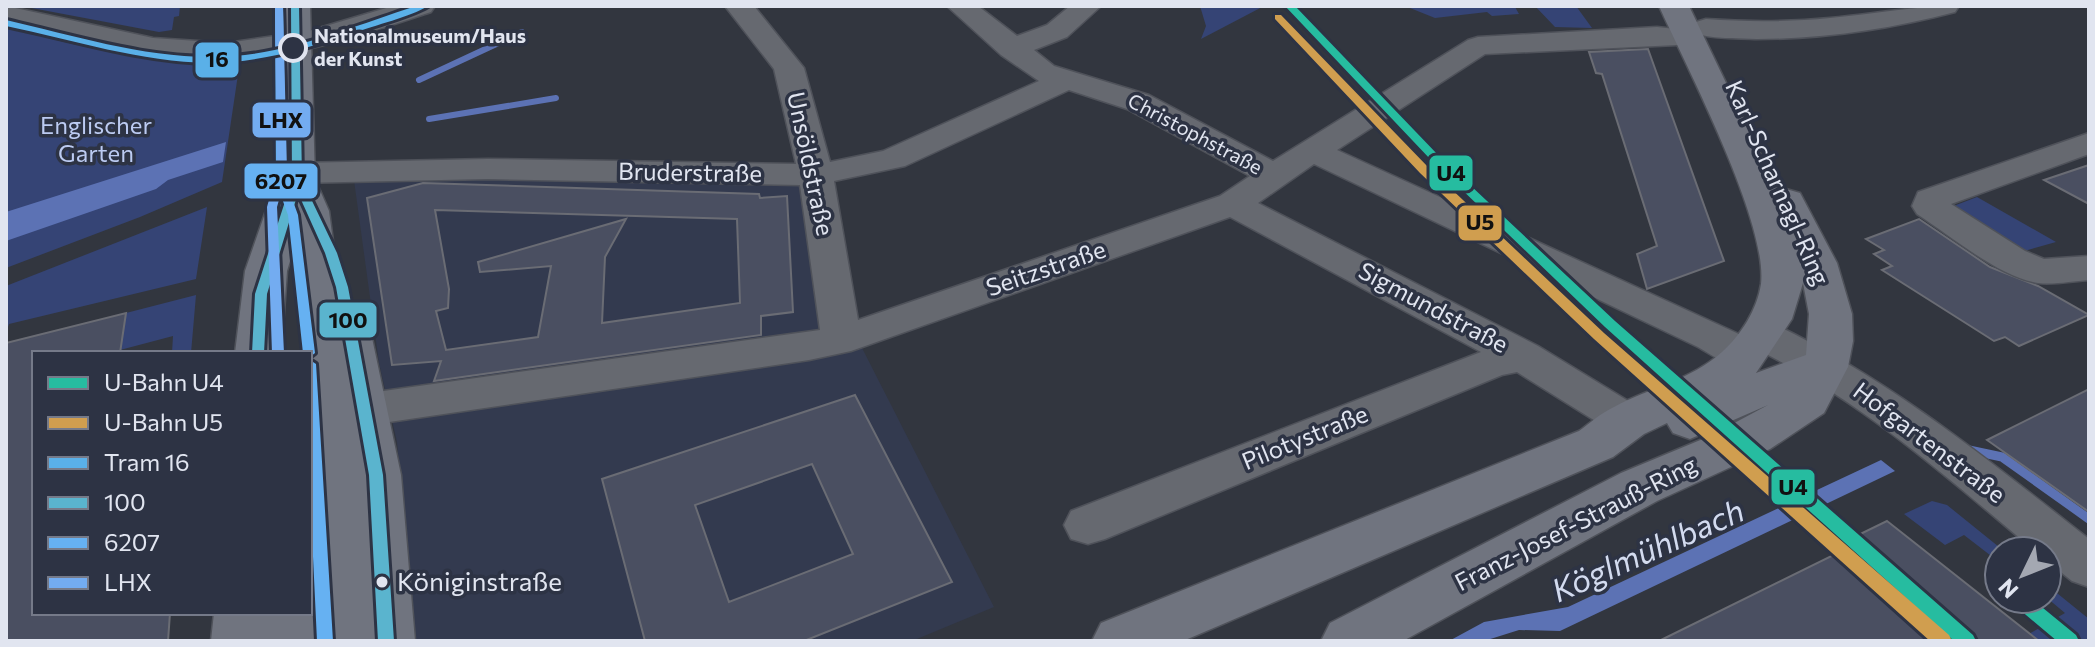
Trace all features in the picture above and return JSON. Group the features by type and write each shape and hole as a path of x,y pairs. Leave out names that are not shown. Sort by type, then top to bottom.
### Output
{"main road":[{"path":"294,351 297,173 295,6"},
{"name":"Karl-Scharnagl-Ring","path":"1691,20 1768,215 1781,257 1782,282 1776,305 1753,345"},
{"name":"Karl-Scharnagl-Ring","path":"1691,20 1829,298 1830,339 1824,366"},
{"path":"258,351 261,294 297,173"},
{"path":"297,173 342,287 376,475 386,641"},
{"path":"297,173 328,381 341,641"},
{"name":"Franz-Josef-Strauß-Ring","path":"1121,641 1612,432 1706,385 1730,370 1753,345"},
{"name":"Franz-Josef-Strauß-Ring","path":"1612,432 1649,436 1791,376 1824,366"},
{"name":"Franz-Josef-Strauß-Ring","path":"1350,641 1639,487 1672,476 1791,413 1807,401 1824,366"},
{"path":"240,641 242,615"},
{"path":"296,615 296,641"}],"street":[{"path":"6,14 178,50 219,52 328,36 421,6"},
{"name":"Unsöldstraße","path":"739,6 789,68 816,175 841,338"},
{"name":"Christophstraße","path":"961,6 1018,55 1064,81 1107,90 1138,102 1274,175"},
{"path":"1018,55 1057,31 1087,6"},
{"name":"Seitzstraße","path":"362,410 809,346 841,338 1233,204 1478,46 1657,36 1691,20 1739,30 1861,22 1945,6"},
{"name":"Bruderstraße","path":"297,173 488,169 816,175 893,159 1064,81"},
{"path":"2089,143 1930,199 1930,206 2012,259 2040,271 2089,268"},
{"path":"1313,151 1712,337 1753,345"},
{"name":"Sigmundstraße","path":"1233,204 1523,356 1612,432"},
{"name":"Hofgartenstraße","path":"1753,345 1824,366 1919,434 2089,567"},
{"name":"Pilotystraße","path":"1088,525 1492,363 1523,356"}],"shaded area":[{"path":"226,142 223,162 168,180 156,189 6,241 6,212"},
{"path":"353,173 814,177 861,346 994,607 912,641 415,641 397,442 379,363"},
{"path":"1881,460 1895,471 1560,631 1519,630 1484,641 1449,641 1484,622 1568,607"}],"green space":[{"path":"21,6 180,6 172,30 159,32"},
{"path":"1200,6 1264,6 1201,39 1206,26"},
{"path":"1405,6 1535,6 1515,7 1519,14 1492,16 1487,12 1435,18"},
{"path":"1535,6 1576,6 1592,28 1555,27"},
{"name":"Englischer Garten","path":"6,28 150,59 240,61 222,182 6,268"},
{"path":"1977,197 2056,242 2021,252 1951,207"},
{"path":"207,207 196,279 9,324 6,333 6,286"},
{"path":"196,295 191,351 172,351 173,336 120,350 126,313"},
{"path":"1932,501 1947,505 1984,535 1983,550 1964,535 1945,545 1904,514"},
{"path":"2063,598 2089,619 2089,641 2017,641 2063,615"}],"building":[{"path":"1648,49 1724,261 1647,289 1637,254 1657,246 1602,74 1596,73 1589,52"},
{"path":"2089,165 2089,204 2044,180"},
{"path":"423,183 759,194 760,198 787,196 793,312 761,316 761,335 434,381 441,361 392,365 367,198","holes":["435,210 737,219 740,303 602,323 605,257 626,219 478,262 480,272 551,266 538,337 446,350 436,311 448,308 449,289"]},
{"path":"1919,219 1990,267 2038,286 2089,315 2019,346 2005,337 1994,341 1882,270 1892,266 1874,254 1884,250 1866,239"},
{"path":"126,313 120,351 32,351 32,615 170,615 168,641 6,641 6,343"},
{"path":"2089,389 2089,512 1987,440"},
{"path":"855,395 952,582 804,641 645,641 602,479","holes":["812,464 853,554 729,602 695,505"]},
{"path":"1887,521 1983,597 1983,615 2006,615 2039,641 1659,641 1856,544 1850,539"}],"waterway":[{"path":"419,80 522,32"},
{"path":"429,119 556,98"},
{"path":"1969,450 2002,457 2089,519"}],"metro line":[{"name":"U4","path":"1290,6 1435,158 1610,324 1967,641"},
{"name":"U5","path":"1278,17 1424,170 1599,336 1943,641"},
{"name":"U4","path":"2038,615 2070,641"}],"tram line":[{"name":"16","path":"6,23 133,51 185,58 237,59 291,49 424,6"}],"transit line":[{"name":"6207","path":"279,6 281,182 293,215 309,351"},
{"name":"LHX","path":"278,351 272,207 282,171 279,6"},
{"name":"100","path":"295,6 297,180 331,253 342,287 376,475 386,641"},
{"name":"100","path":"258,351 261,294 297,180 297,146"},
{"name":"6207","path":"312,401 325,641"}],"place":[{"name":"Nationalmuseum/Haus der Kunst","path":"293,48"},
{"name":"Königinstraße","path":"382,582"}],"water label":[{"name":"Köglmühlbach","path":"1648,551"}]}
